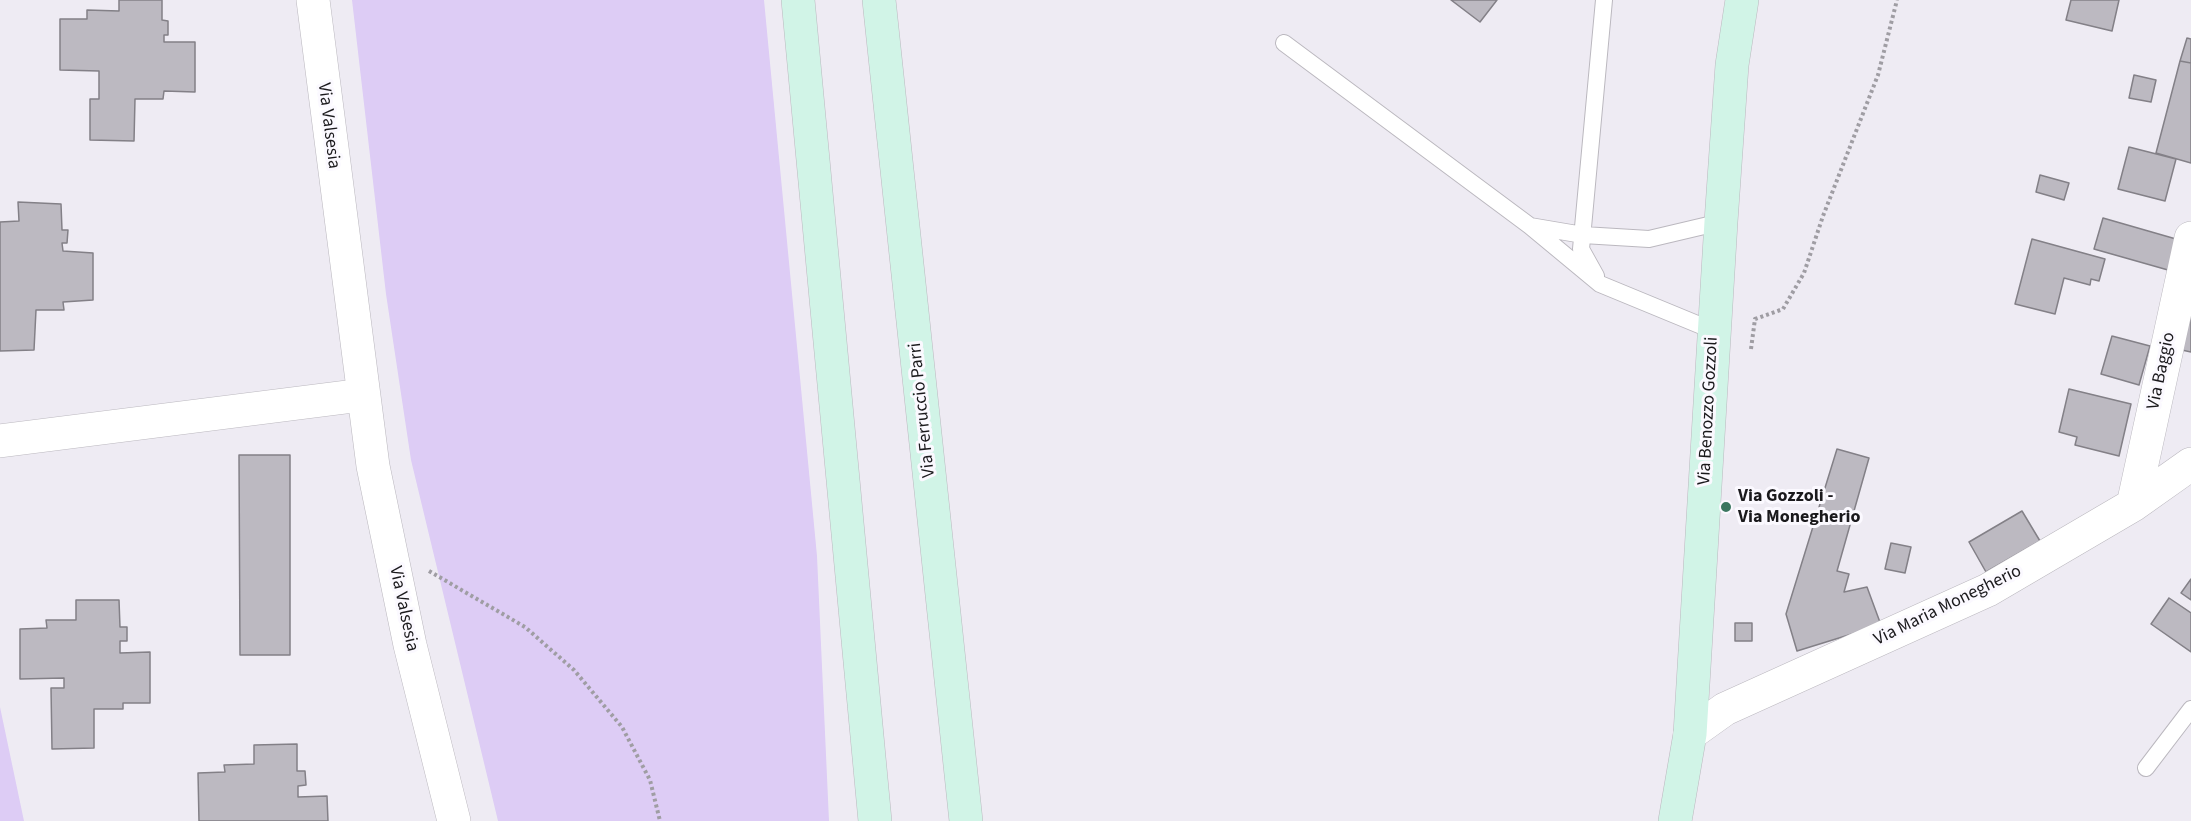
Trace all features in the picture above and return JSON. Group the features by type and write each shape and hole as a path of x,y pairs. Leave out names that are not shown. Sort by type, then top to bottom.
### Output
{"main road":[{"path":"798,0 875,821"},
{"name":"Via Ferruccio Parri","path":"879,0 966,821"},
{"name":"Via Benozzo Gozzoli","path":"1675,821 1690,734 1732,65 1742,0"},
{"path":"960,749 972,821"}],"street":[{"name":"Via Valsesia","path":"313,0 362,395 373,466 410,645 454,821"},
{"name":"Via Baggio","path":"2133,505 2191,238"},
{"path":"0,441 362,395"},
{"name":"Via Maria Monegherio","path":"1690,734 1725,710 1988,590 2133,505 2191,464"}],"lane":[{"path":"1600,284 1581,249 1604,0"},
{"path":"1284,43 1530,226 1600,284 1714,331"},
{"path":"1530,226 1583,235 1649,239 1721,222"},
{"path":"2146,768 2191,709"}],"path":[{"path":"1751,349 1755,319 1783,309 1804,273 1823,216 1878,75 1897,0"},
{"path":"422,567 525,627 574,670 622,727 650,780 660,821"}],"shaded area":[{"path":"352,0 764,0 817,556 829,821 498,821 411,460 386,294"},
{"path":"0,707 24,821 0,821"}],"building":[{"path":"119,0 162,0 162,20 168,21 168,35 164,35 164,42 195,42 195,92 164,91 163,99 135,99 134,141 90,140 90,99 99,99 99,71 60,70 60,19 87,19 87,10 119,11"},
{"path":"1451,0 1497,0 1480,22"},
{"path":"2071,0 2119,0 2112,31 2066,20"},
{"path":"2187,38 2191,39 2191,63 2180,61"},
{"path":"2180,61 2191,63 2191,163 2156,153"},
{"path":"2134,75 2156,80 2151,102 2129,98"},
{"path":"2129,147 2176,159 2165,201 2118,189"},
{"path":"2040,175 2069,183 2064,200 2036,192"},
{"path":"18,202 61,204 62,230 68,230 67,243 62,243 63,251 93,253 93,300 63,302 64,310 36,310 34,350 0,351 0,222 19,221"},
{"path":"2103,218 2176,239 2168,270 2094,249"},
{"path":"2032,239 2105,259 2099,281 2091,279 2090,285 2064,278 2055,314 2015,304"},
{"path":"2191,300 2191,352 2177,349"},
{"path":"2112,336 2150,346 2139,385 2101,374"},
{"path":"2069,389 2131,404 2119,456 2075,445 2077,437 2059,432"},
{"path":"1837,449 1869,458 1837,571 1849,574 1844,592 1867,587 1881,625 1797,651 1786,614"},
{"path":"239,455 290,455 290,655 240,655"},
{"path":"2022,511 2040,541 1986,572 1969,542"},
{"path":"1891,543 1911,547 1905,573 1885,569"},
{"path":"2191,579 2191,600 2181,593"},
{"path":"2169,598 2191,613 2191,652 2151,624"},
{"path":"76,600 119,600 120,627 127,627 127,641 120,641 120,653 150,652 150,703 123,703 123,709 94,709 94,748 52,749 51,688 64,688 64,678 20,679 20,629 47,628 46,620 76,620"},
{"path":"1735,623 1752,623 1752,641 1735,641"},
{"path":"297,744 297,771 305,771 306,785 298,786 298,797 327,796 328,821 199,821 198,773 225,772 224,765 254,764 254,745"}],"place":[{"name":"Via Gozzoli - Via Monegherio","path":"1726,507"}]}
